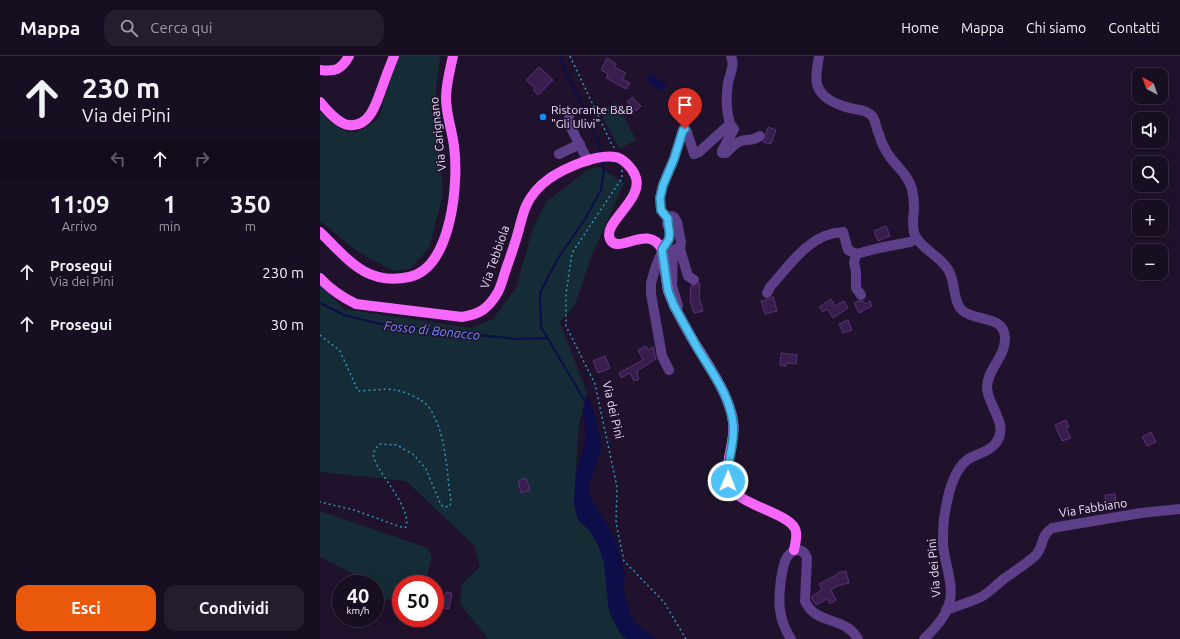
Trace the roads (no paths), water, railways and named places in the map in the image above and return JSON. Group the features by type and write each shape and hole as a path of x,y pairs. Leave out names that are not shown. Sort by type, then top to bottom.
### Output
{"main road":[{"path":"320,70 331,72 339,69 349,56"},
{"path":"320,102 333,115 344,123 356,125 362,122 369,117 378,103 394,56"},
{"name":"Via Carignano","path":"320,232 362,271 371,276 382,279 400,279 413,276 424,271 431,264 445,237 451,212 455,183 454,147 446,99 446,86 453,56"},
{"name":"Via Tebbiola","path":"320,278 328,287 343,298 356,304 462,317 475,315 483,311 499,291 514,248 526,206 536,190 549,179 565,170 602,157 619,158 635,175 637,182 636,190 630,202 610,231 610,239 613,244 624,244 641,238 650,238 657,242 662,250"},
{"path":"662,250 668,291 674,306 729,404 734,434 727,472 730,485 738,496 776,514 790,523 796,533 794,550"}],"street":[{"path":"731,56 734,63 728,83 726,108 730,124 734,129 722,153 726,153 735,144 742,140 754,140 760,136"},
{"path":"767,293 770,287 801,250 833,232 843,232 848,250 856,254 917,239 913,231 914,204 912,188 906,176 890,157 870,114 865,111 841,106 827,99 820,91 816,83 820,56"},
{"path":"569,118 569,124 587,161"},
{"path":"670,370 662,356 651,294 651,283 662,250 669,240 670,231 668,219 661,210 660,198 663,185 674,159 683,130 685,129 687,132 694,154 699,152 730,124"},
{"path":"560,154 580,144"},
{"path":"668,219 671,216 674,217 677,222 680,247 688,276 694,280"},
{"name":"Via dei Pini","path":"917,239 941,260 948,269 952,278 957,304 961,310 976,318 994,321 1004,331 1005,344 1002,353 988,378 987,386 988,394 1001,431 995,445 967,460 959,470 953,482 944,513 943,544 950,581 950,603 940,620 924,639"},
{"path":"680,247 673,250 672,254 674,269 672,286 682,322"},
{"path":"856,254 854,263 856,271 856,288 861,296"},
{"name":"Via Fabbiano","path":"946,610 971,601 988,592 1034,557 1039,551 1046,532 1052,528 1141,513 1180,509"},
{"path":"790,639 784,629 778,598 784,562 794,550 802,551 807,558 805,601 808,607 813,613 819,616 845,625 858,639"}],"waterway":[{"path":"559,56 598,141 601,154"},
{"path":"586,403 541,327 540,293 558,258 585,219 601,190 604,170 602,160"},
{"name":"Fosso di Bonacco","path":"320,303 344,315 389,326 517,339 547,338"}],"place":[{"name":"Ristorante B&B \"Gli Ulivi\"","path":"543,117"}]}
